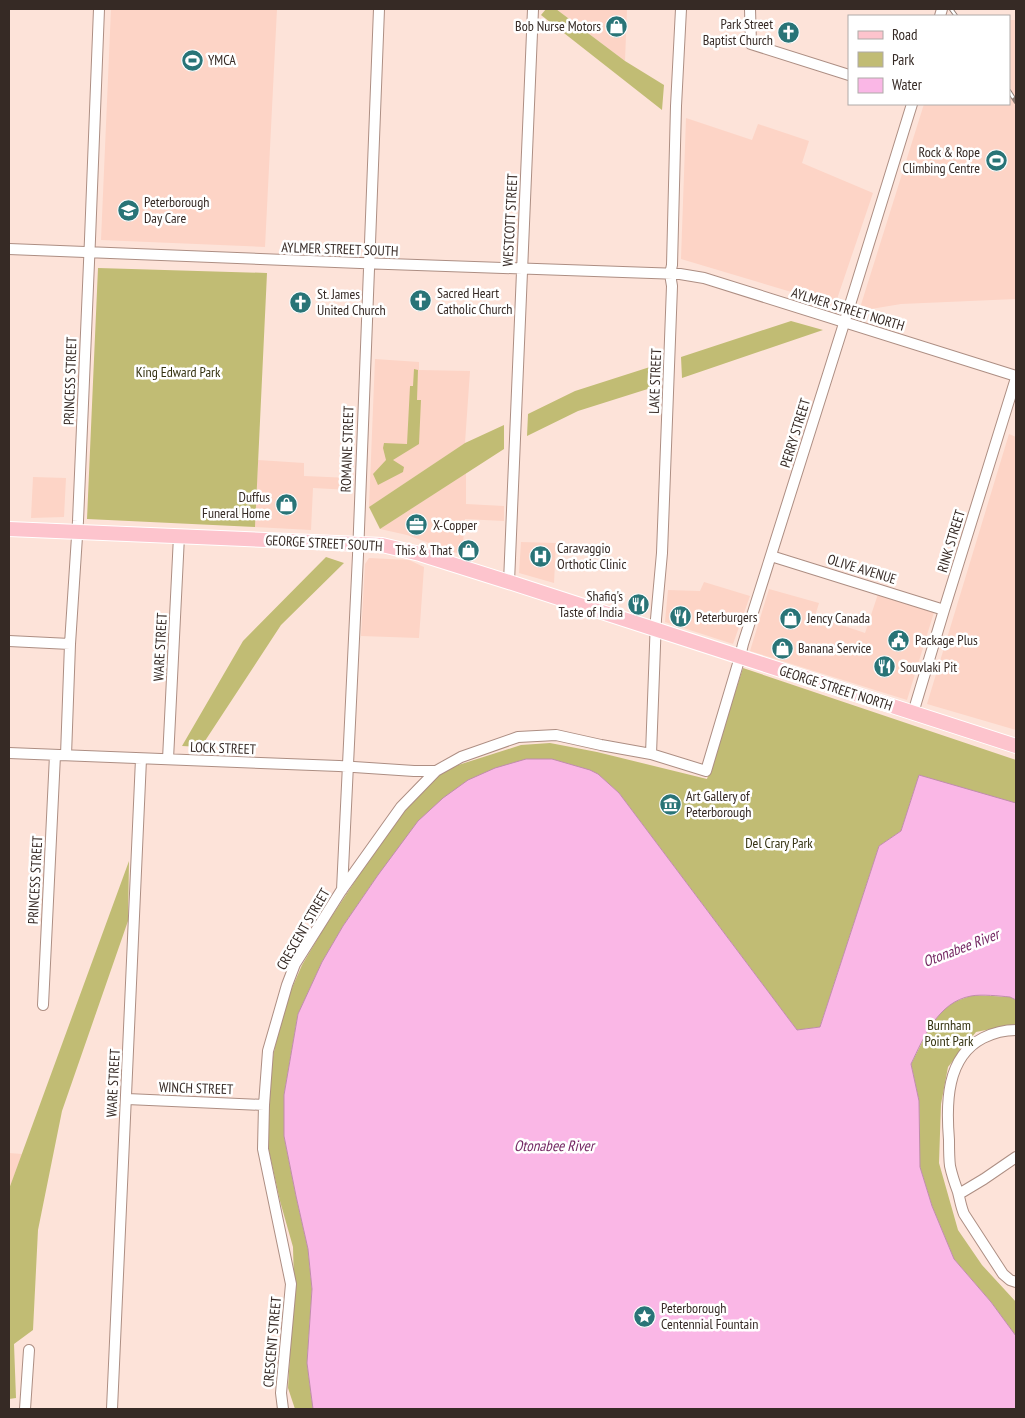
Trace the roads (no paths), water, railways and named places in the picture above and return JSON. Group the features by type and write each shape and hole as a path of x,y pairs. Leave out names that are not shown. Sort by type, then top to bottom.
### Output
{"main road":[{"name":"GEORGE STREET SOUTH","path":"9,529 382,545 420,554 656,630"},
{"name":"GEORGE STREET NORTH","path":"656,630 1016,746"}],"street":[{"name":"PRINCESS STREET","path":"66,755 90,252 99,9"},
{"name":"ROMAINE STREET","path":"342,890 379,9"},
{"name":"WESTCOTT STREET","path":"509,582 533,9"},
{"name":"LAKE STREET","path":"651,754 656,630 662,553 672,286 670,274 672,265 676,108 681,9"},
{"path":"750,9 751,44 848,75"},
{"name":"PERRY STREET","path":"706,771 743,644 912,105"},
{"name":"AYLMER STREET SOUTH","path":"9,249 670,274"},
{"name":"AYLMER STREET NORTH","path":"670,274 704,278 1016,377"},
{"name":"RINK STREET","path":"914,713 1016,377"},
{"name":"WARE STREET","path":"168,760 179,536"},
{"name":"OLIVE AVENUE","path":"771,556 944,610"},
{"path":"9,641 70,644"},
{"name":"CRESCENT STREET","path":"283,1409 282,1393 291,1284 263,1149 268,1051 295,964 342,890 401,807 436,771 461,757 518,737 556,735 651,754 706,771"},
{"name":"LOCK STREET","path":"9,753 436,771"},
{"name":"PRINCESS STREET","path":"43,1006 55,755"},
{"name":"WARE STREET","path":"112,1409 141,759"},
{"path":"1016,1030 996,1033 977,1041 968,1048 955,1071 948,1093 947,1118 950,1167 960,1206 1003,1274 1016,1282"},
{"name":"WINCH STREET","path":"127,1099 264,1105"},
{"path":"958,1194 1016,1157"},
{"path":"25,1409 29,1350"}],"water":[{"name":"Otonabee River","path":"526,759 552,759 590,770 598,774 619,793 797,1030 820,1027 879,846 901,831 919,775 1016,803 1016,1000 1010,997 975,995 950,1005 941,1013 927,1032 911,1064 919,1101 920,1167 932,1206 954,1259 991,1302 1016,1336 1016,1409 313,1409 307,1363 312,1289 308,1249 284,1136 284,1095 298,1014 322,962 343,926 418,821 443,798 468,780 495,768"}],"railway":[{"path":"951,9 955,15"},
{"path":"1010,93 1016,102"}],"place":[{"name":"Bob Nurse Motors","path":"617,26"},
{"name":"Park Street Baptist Church","path":"789,32"},
{"name":"YMCA","path":"192,60"},
{"name":"Rock & Rope Climbing Centre","path":"996,160"},
{"name":"Peterborough Day Care","path":"128,210"},
{"name":"Sacred Heart Catholic Church","path":"421,301"},
{"name":"St. James United Church","path":"301,302"},
{"name":"Duffus Funeral Home","path":"286,505"},
{"name":"X-Copper","path":"417,525"},
{"name":"This & That","path":"468,550"},
{"name":"Caravaggio Orthotic Clinic","path":"541,556"},
{"name":"Shafiq's Taste of India","path":"639,604"},
{"name":"Peterburgers","path":"680,617"},
{"name":"Jency Canada","path":"791,618"},
{"name":"Package Plus","path":"899,640"},
{"name":"Banana Service","path":"782,648"},
{"name":"Souvlaki Pit","path":"884,667"},
{"name":"Art Gallery of Peterborough","path":"670,804"},
{"name":"Peterborough Centennial Fountain","path":"645,1316"}],"park label":[{"name":"King Edward Park","path":"178,372"},
{"name":"Del Crary Park","path":"779,843"},
{"name":"Burnham Point Park","path":"949,1034"}]}
